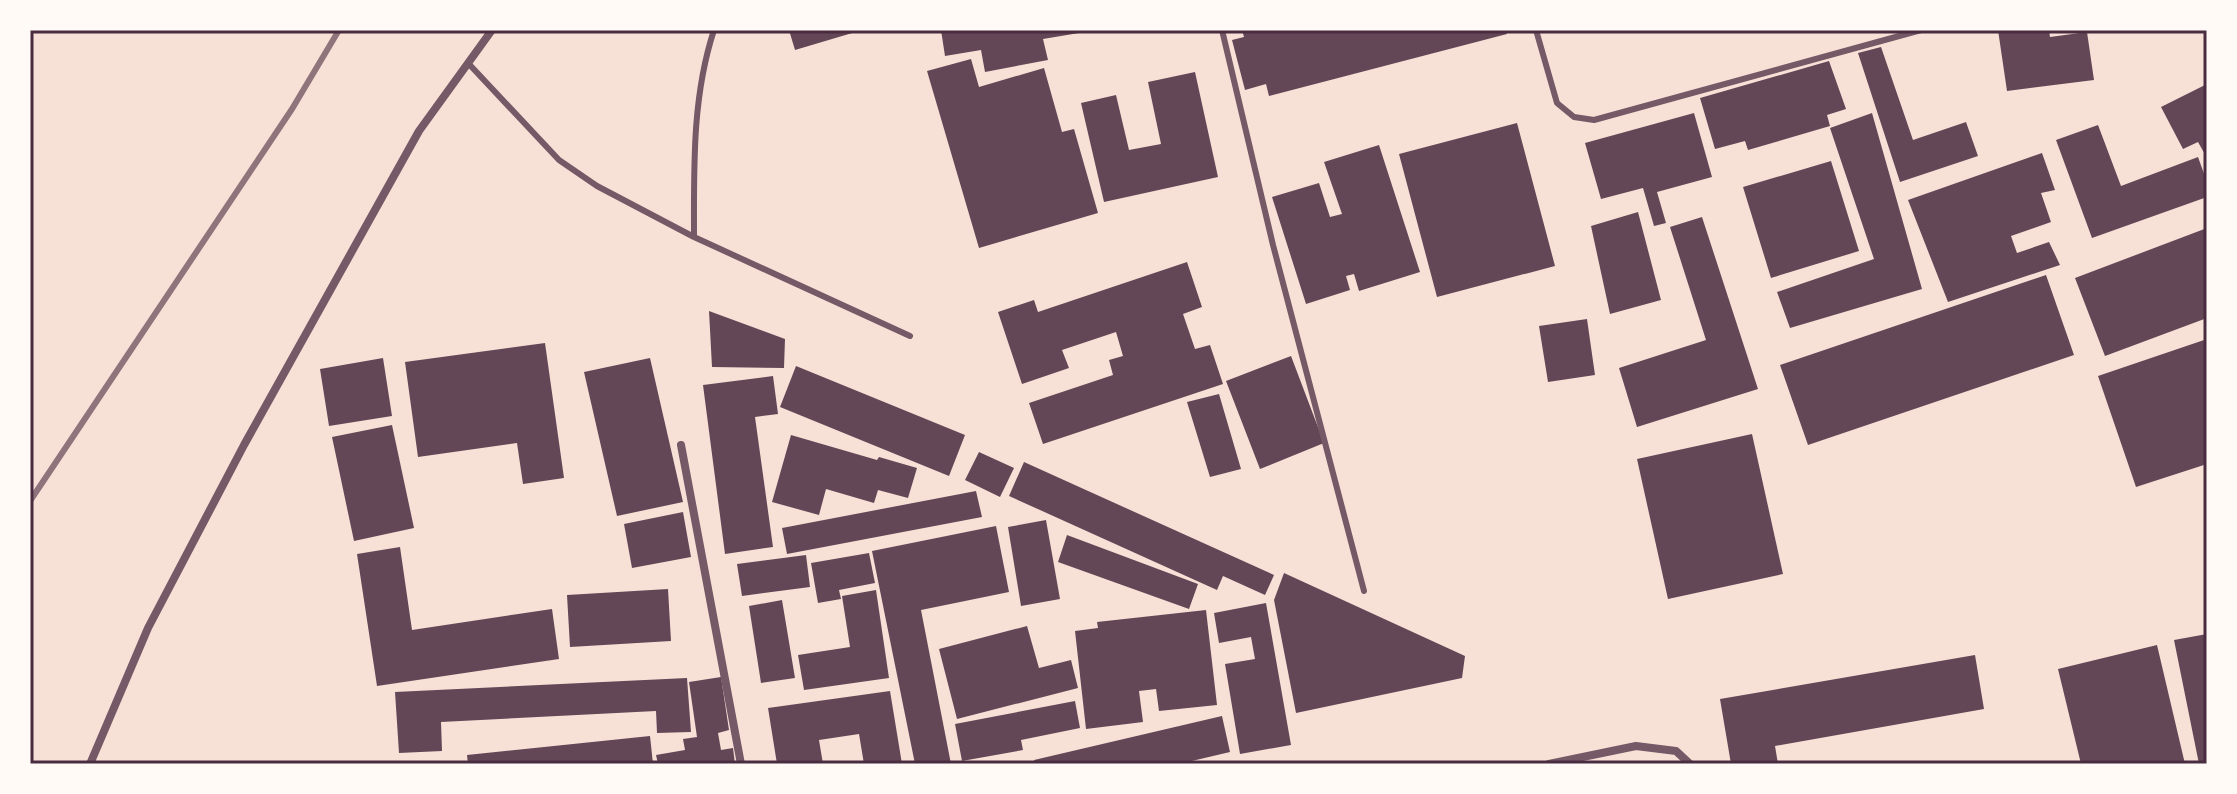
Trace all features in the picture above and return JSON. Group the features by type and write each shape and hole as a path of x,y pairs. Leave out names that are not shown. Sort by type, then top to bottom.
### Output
{"street":[{"path":"90,764 148,628 244,445 419,131 492,30"},
{"path":"681,445 741,764"},
{"path":"1549,764 1636,746 1676,751 1690,764"}],"lane":[{"path":"694,237 694,132 707,51 714,30"},
{"path":"1222,30 1273,245 1364,591"},
{"path":"1536,30 1557,103 1574,117 1594,120 1921,30"},
{"path":"468,63 559,160 597,186 694,237 910,336"}],"building":[{"path":"789,30 859,30 859,31 795,50"},
{"path":"941,30 1085,32 1043,39 1048,60 985,72 981,50 945,56"},
{"path":"1242,30 1506,30 1507,34 1269,96 1266,84 1245,90 1232,40 1244,37"},
{"path":"1998,30 2049,30 2050,37 2087,32 2094,80 2007,91"},
{"path":"1881,47 1913,140 1966,122 1978,156 1900,182 1858,53"},
{"path":"971,59 979,87 1044,68 1062,132 1074,129 1098,213 979,248 927,71"},
{"path":"1829,61 1846,109 1827,115 1830,126 1748,150 1745,141 1715,149 1700,98"},
{"path":"1195,72 1218,177 1104,202 1081,103 1116,95 1129,150 1161,144 1148,82"},
{"path":"2207,84 2207,158 2198,142 2183,149 2161,107"},
{"path":"1694,113 1712,177 1657,192 1666,223 1654,226 1643,188 1601,199 1585,143"},
{"path":"1872,113 1922,289 1790,328 1777,292 1874,259 1830,128"},
{"path":"1517,123 1555,266 1437,297 1399,154"},
{"path":"2098,125 2121,186 2198,157 2207,182 2207,197 2092,238 2056,140"},
{"path":"1379,145 1420,272 1359,291 1354,274 1346,276 1350,290 1306,304 1272,197 1319,183 1330,217 1342,214 1324,162"},
{"path":"2042,153 2055,190 2041,193 2051,222 2011,236 2017,253 2049,242 2060,265 1948,302 1908,200"},
{"path":"1831,161 1859,251 1771,278 1743,187"},
{"path":"1638,212 1661,300 1610,314 1591,226"},
{"path":"1702,217 1758,389 1637,427 1619,368 1706,340 1670,227"},
{"path":"2207,228 2207,318 2105,356 2075,278"},
{"path":"1187,262 1202,307 1183,314 1195,349 1210,345 1223,384 1043,444 1029,403 1113,375 1109,360 1123,356 1116,332 1062,350 1069,368 1022,384 998,312 1034,300 1038,312"},
{"path":"2046,275 2074,355 1808,445 1780,365"},
{"path":"709,311 785,339 784,368 712,367"},
{"path":"1587,319 1595,375 1548,382 1539,326"},
{"path":"2207,339 2207,464 2136,487 2098,376"},
{"path":"545,343 564,478 523,484 517,443 418,457 405,362"},
{"path":"1291,356 1324,443 1260,469 1226,381"},
{"path":"383,358 392,416 329,426 320,369"},
{"path":"650,358 683,502 617,516 584,372"},
{"path":"796,366 965,435 949,476 780,407"},
{"path":"773,376 778,414 755,417 773,547 725,554 703,385"},
{"path":"1219,394 1241,469 1210,477 1187,402"},
{"path":"392,425 414,528 354,541 332,437"},
{"path":"1752,434 1783,574 1668,599 1637,459"},
{"path":"791,435 917,468 908,498 878,490 874,503 826,489 819,515 772,502"},
{"path":"979,452 1014,468 1000,497 965,480"},
{"path":"1024,462 1274,575 1265,595 1223,576 1217,590 1009,496"},
{"path":"976,491 982,517 787,554 782,528"},
{"path":"683,512 691,557 632,568 624,524"},
{"path":"1046,520 1060,599 1021,606 1008,527"},
{"path":"996,526 1009,592 921,610 951,764 915,764 872,551"},
{"path":"1067,535 1198,584 1189,609 1058,562"},
{"path":"400,547 412,630 552,609 559,659 377,686 357,554"},
{"path":"869,553 875,583 839,590 841,599 818,603 811,563"},
{"path":"806,555 810,587 742,596 737,564"},
{"path":"1284,573 1465,656 1462,678 1296,713 1274,600"},
{"path":"668,589 671,641 570,647 567,595"},
{"path":"876,590 889,678 804,690 798,655 850,647 842,596"},
{"path":"782,600 795,678 761,683 749,606"},
{"path":"1266,603 1291,745 1240,754 1225,664 1255,659 1251,637 1219,643 1214,613"},
{"path":"1206,610 1217,705 1159,711 1156,689 1139,691 1143,722 1086,729 1075,631 1098,628 1097,622"},
{"path":"1027,626 1039,668 1071,660 1078,688 957,719 939,649"},
{"path":"2207,634 2207,764 2199,764 2174,640"},
{"path":"2157,645 2185,764 2081,764 2058,669"},
{"path":"1975,655 1984,709 1775,746 1778,764 1731,764 1720,699"},
{"path":"721,677 729,730 718,733 721,750 733,748 735,764 658,764 656,755 685,750 683,739 697,737 689,682"},
{"path":"687,678 691,732 657,733 656,711 441,722 442,751 399,753 395,692"},
{"path":"890,691 902,764 864,764 859,734 819,740 823,764 777,764 768,708"},
{"path":"1075,701 1080,728 1021,740 1023,750 962,761 955,724"},
{"path":"1222,716 1230,752 1179,764 1035,764 1034,760"},
{"path":"650,736 653,764 468,764 467,755"}],"railway":[{"path":"30,501 292,109 339,30"}]}
